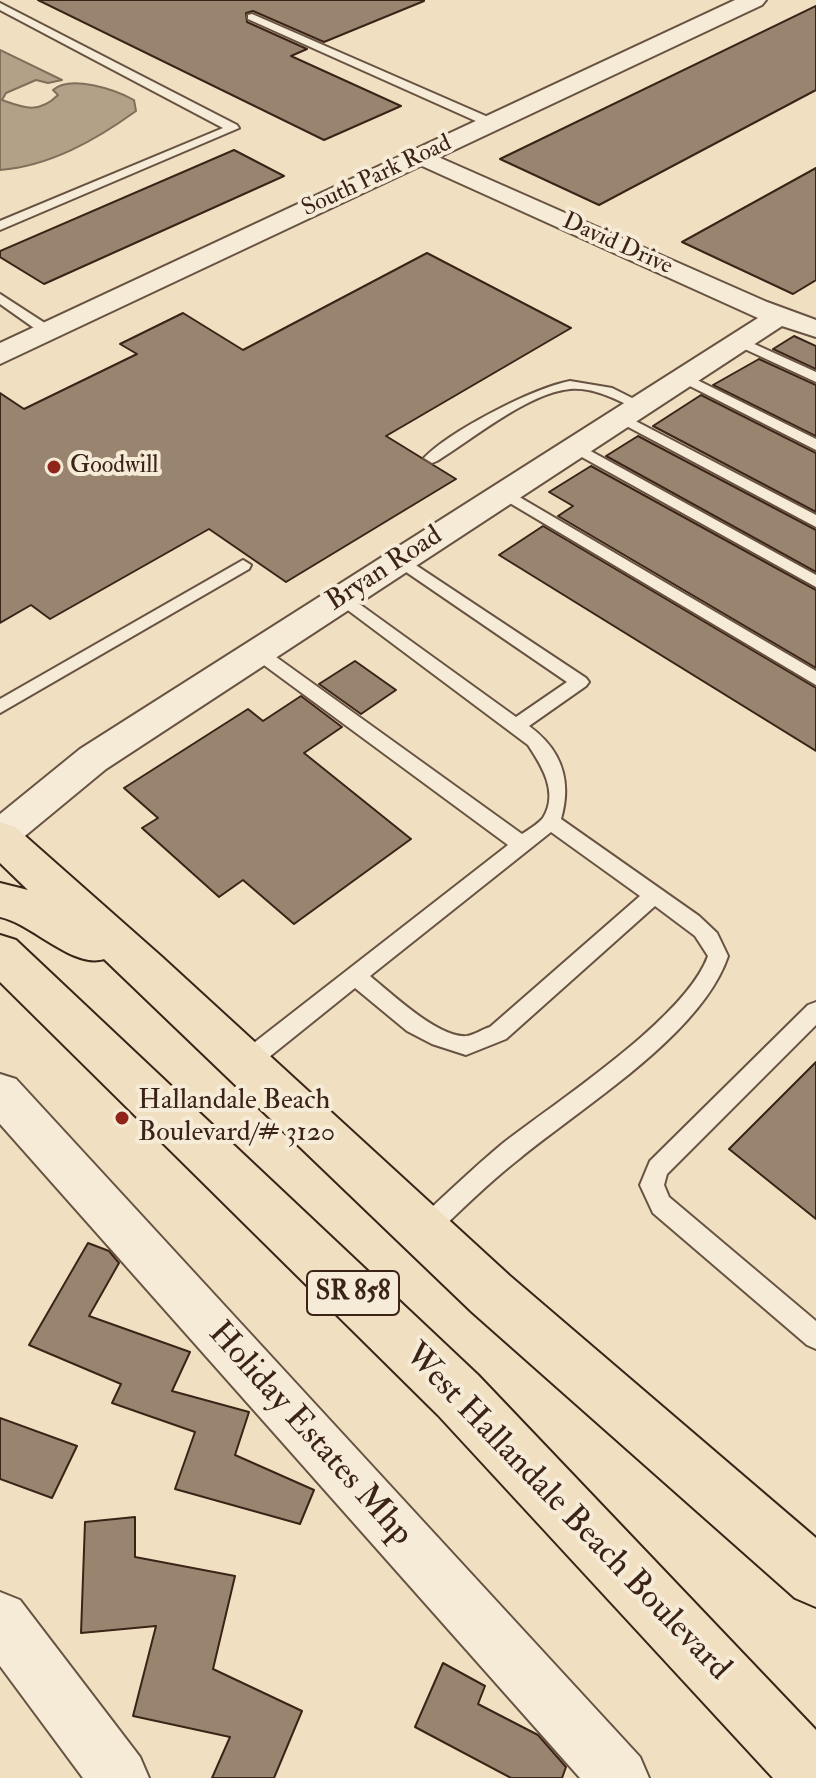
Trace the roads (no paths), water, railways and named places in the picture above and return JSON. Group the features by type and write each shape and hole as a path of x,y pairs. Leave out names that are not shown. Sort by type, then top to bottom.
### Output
{"main road":[{"path":"0,836 491,1294 816,1577"},
{"path":"0,900 16,903 146,970"},
{"name":"West Hallandale Beach Boulevard","path":"0,953 458,1395 816,1777"}],"street":[{"name":"South Park Road","path":"0,355 754,0"},
{"name":"David Drive","path":"420,156 779,316 816,329"},
{"name":"Bryan Road","path":"0,836 93,759 779,316"},
{"name":"Holiday Estates Mhp","path":"0,1093 619,1778"},
{"path":"0,1620 119,1778"}],"lane":[{"path":"0,6 233,128 0,226"},
{"path":"252,17 491,123"},
{"path":"0,298 49,332"},
{"path":"741,342 816,378"},
{"path":"685,378 816,445"},
{"path":"432,458 546,390 569,385 591,386 616,392 631,412 816,522"},
{"path":"576,448 816,582"},
{"path":"504,493 816,679"},
{"path":"399,559 580,682 518,725"},
{"path":"0,707 243,565"},
{"path":"245,1063 551,822 558,798 557,775 535,740 341,599"},
{"path":"259,653 522,845"},
{"path":"424,1230 491,1167 664,1028 683,1011 718,968 719,951 709,935 551,822"},
{"path":"356,977 415,1025 440,1038 466,1046 498,1033 654,895"},
{"path":"816,1011 658,1168 652,1185 661,1205 816,1337"}],"place":[{"name":"Goodwill","path":"54,467"},
{"name":"Hallandale Beach Boulevard/# 3120","path":"122,1118"}]}
